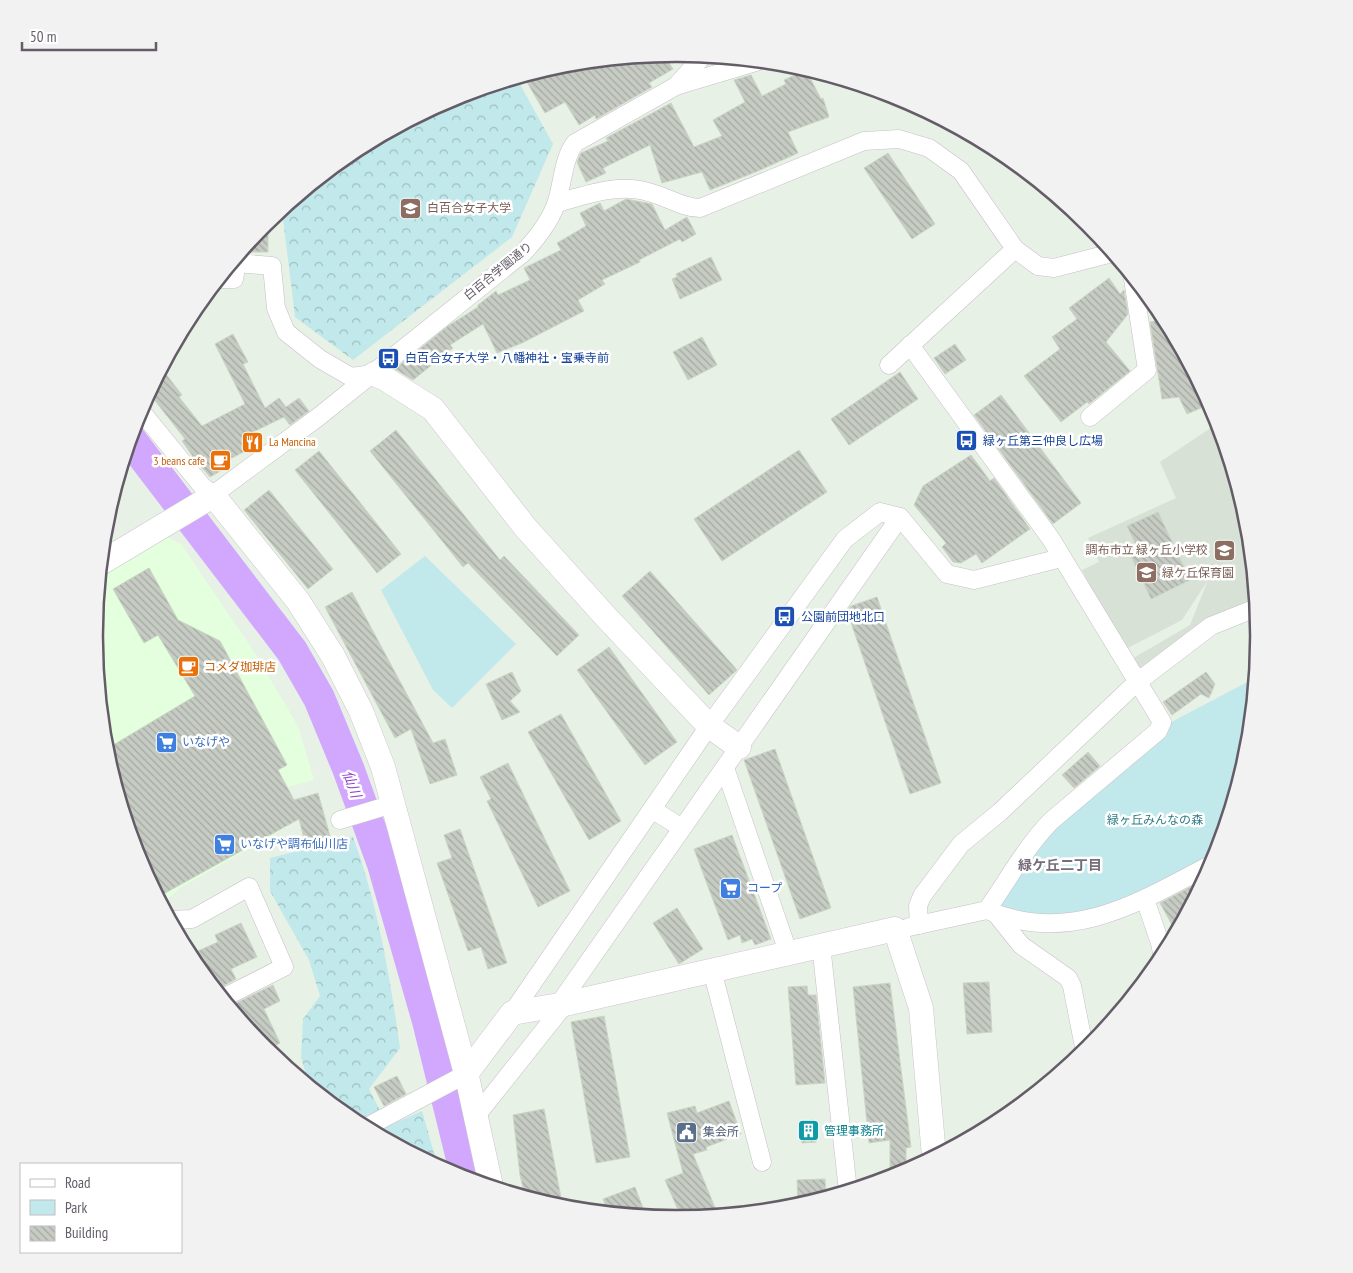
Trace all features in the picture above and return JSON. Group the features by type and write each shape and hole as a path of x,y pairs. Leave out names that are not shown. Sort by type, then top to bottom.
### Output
{"street":[{"name":"白百合学園通り","path":"210,497 374,374 436,321 523,253 538,237 557,203 569,150 575,143 676,86 697,63"},
{"path":"676,86 742,66"},
{"path":"557,203 625,188 647,191 682,205 700,208 864,141 899,139 929,148 961,171 1015,249 1038,266 1054,268 1105,255"},
{"path":"889,365 1015,249"},
{"path":"242,262 272,266 276,308 286,332 320,359 351,376 374,374 384,378 433,410 525,527 606,617 709,726 739,747"},
{"path":"228,279 234,279 236,269"},
{"path":"1090,417 1148,370 1135,291"},
{"path":"910,345 1052,539 1061,558 1136,683 1162,722 1158,731 1051,821 1027,848 992,913"},
{"path":"146,417 298,601 333,656 361,711 383,767 386,807 460,1078 476,1116 490,1179"},
{"path":"108,559 210,497"},
{"path":"373,1124 460,1078 512,1013 709,726 845,539 880,512 900,517 947,574 974,580 1061,558"},
{"path":"476,1116 565,1004 564,997 900,517"},
{"path":"919,925 918,906 922,896 961,844 1000,812 1136,683 1212,626 1249,611"},
{"path":"724,768 788,952"},
{"path":"340,820 386,807"},
{"path":"653,810 682,828"},
{"path":"512,1013 565,1004 895,929 992,913 1033,923 1062,924 1102,917 1145,899 1200,870"},
{"path":"177,920 192,919 249,886 284,967 229,995"},
{"path":"1145,899 1160,945"},
{"path":"992,913 1021,945 1068,978 1072,986 1083,1041"},
{"path":"895,929 921,1008 933,1149"},
{"path":"821,945 847,1184"},
{"path":"712,970 762,1162"}],"shaded area":[{"path":"1211,428 1231,488 1239,525 1246,562 1250,620 1214,632 1144,685 1130,660 1190,625 1208,580 1182,620 1122,651 1082,570 1099,562 1088,538 1176,498 1160,462"},
{"path":"161,534 181,544 253,650 298,726 314,780 277,790 287,827 180,888 167,900 146,856 133,821 122,785 107,711 103,636 106,570"}],"green space":[{"name":"白百合女子大学","path":"520,84 553,144 512,237 353,360 295,317 283,219 327,181 390,139 457,106"},
{"path":"425,556 516,644 452,708 433,690 381,590"},
{"name":"緑ヶ丘みんなの森","path":"1248,681 1246,711 1231,785 1220,821 1202,867 1102,917 997,915 997,895 1027,848 1160,728"},
{"path":"353,837 362,863 382,941 400,1048 369,1089 388,1126 422,1111 435,1157 389,1134 327,1092 306,1075 301,1057 303,1019 320,996 309,960 270,891 270,858"}],"building":[{"path":"669,62 673,69 649,83 652,87 596,119 595,115 579,125 565,102 545,113 527,82 602,67"},
{"path":"751,75 762,96 786,84 784,80 794,75 811,79 821,99 823,98 829,117 788,132 798,153 710,190 702,172 662,183 650,145 603,168 606,173 586,182 577,162 581,153 608,141 606,138 671,103 694,147 722,136 713,120 745,102 734,80"},
{"path":"888,153 935,224 912,239 864,168"},
{"path":"626,199 652,204 665,230 687,217 696,234 682,242 680,239 639,260 640,262 602,280 605,284 578,300 584,311 522,343 497,353 483,324 450,345 453,348 413,380 395,369 448,326 478,307 496,291 498,295 530,280 524,268 561,250 557,243 586,226 580,213 600,203 604,211"},
{"path":"268,234 268,252 251,252"},
{"path":"711,257 722,280 680,299 672,279 677,277 676,274"},
{"path":"1109,278 1120,294 1124,290 1128,314 1106,342 1130,371 1089,404 1087,402 1061,422 1024,376 1060,349 1052,337 1077,319 1069,308"},
{"path":"1156,321 1174,350 1202,407 1187,414 1179,397 1162,399 1150,322"},
{"path":"233,334 248,362 243,364 265,408 279,398 286,407 299,398 309,411 290,425 284,417 253,432 259,444 228,460 231,465 210,477 196,461 182,441 185,439 154,400 166,375 182,395 179,397 202,426 245,404 215,344"},
{"path":"702,337 717,365 688,380 673,352"},
{"path":"955,344 966,360 945,374 934,358"},
{"path":"900,372 918,399 849,445 831,419"},
{"path":"1001,395 1081,503 1053,524 974,415"},
{"path":"396,430 500,560 504,556 579,635 557,656 468,563 463,567 370,451"},
{"path":"799,450 827,492 722,561 694,519"},
{"path":"319,451 401,554 377,573 295,470"},
{"path":"971,455 990,481 994,478 1030,529 982,563 976,554 961,563 953,562 942,547 946,543 914,505 923,486"},
{"path":"269,490 333,569 308,589 244,510"},
{"path":"1158,512 1190,580 1151,599 1131,556 1139,551 1127,526"},
{"path":"149,568 178,620 220,641 287,765 278,770 294,800 318,793 330,836 305,842 299,819 164,894 146,856 133,821 122,785 113,745 195,696 158,635 144,643 113,589"},
{"path":"650,571 737,670 709,695 622,596"},
{"path":"352,592 433,743 445,739 457,775 430,784 411,729 395,738 325,607"},
{"path":"877,597 941,783 910,794 847,611 851,606"},
{"path":"609,647 677,742 645,765 577,670"},
{"path":"512,672 521,691 510,701 520,712 502,720 486,684"},
{"path":"1206,672 1215,684 1209,698 1201,694 1172,715 1163,702"},
{"path":"561,714 621,821 589,840 528,732"},
{"path":"775,749 831,908 800,919 744,760"},
{"path":"1088,752 1100,766 1074,788 1062,775"},
{"path":"508,763 570,891 538,907 487,801 491,799 480,777"},
{"path":"460,829 507,963 488,969 481,947 468,951 437,863 452,858 444,835"},
{"path":"732,835 771,939 755,945 752,939 742,943 740,935 728,940 694,849"},
{"path":"1193,886 1173,926 1160,903"},
{"path":"677,908 703,949 679,964 653,923"},
{"path":"241,923 257,957 231,969 236,979 222,987 197,951 218,942 215,935"},
{"path":"989,982 992,1032 967,1034 963,983"},
{"path":"890,983 911,1147 906,1148 906,1162 890,1169 890,1140 869,1143 853,987"},
{"path":"273,985 280,1001 264,1009 280,1043 275,1046 235,1003"},
{"path":"807,986 808,995 816,995 825,1083 796,1085 788,987"},
{"path":"604,1016 630,1157 596,1163 571,1022"},
{"path":"397,1076 406,1094 384,1106 374,1087"},
{"path":"729,1101 741,1134 706,1147 707,1150 693,1154 715,1209 678,1210 665,1180 683,1173 667,1113 695,1106 697,1113"},
{"path":"544,1109 561,1198 523,1190 513,1115"},
{"name":"管理事務所","path":"814,1120 816,1142 802,1143 800,1121"},
{"path":"825,1179 826,1191 798,1197 797,1180"},
{"path":"635,1187 643,1209 606,1206 603,1199"}],"waterway":[{"name":"仙川","path":"135,446 292,651 319,698 348,768 383,864 428,1021 465,1170"}],"place":[{"name":"白百合女子大学","path":"411,208"},
{"name":"白百合女子大学・八幡神社・宝乗寺前","path":"389,358"},
{"name":"緑ヶ丘第三仲良し広場","path":"967,441"},
{"name":"La Mancina","path":"253,442"},
{"name":"3 beans cafe","path":"221,461"},
{"name":"調布市立 緑ヶ丘小学校","path":"1224,550"},
{"name":"緑ケ丘保育園","path":"1146,573"},
{"name":"公園前団地北口","path":"785,617"},
{"name":"コメダ珈琲店","path":"188,667"},
{"name":"いなげや","path":"166,742"},
{"name":"いなげや調布仙川店","path":"224,844"},
{"name":"コープ","path":"731,888"},
{"name":"管理事務所","path":"808,1131"},
{"name":"集会所","path":"687,1132"}],"district":[{"name":"緑ケ丘二丁目","path":"1060,865"}]}
